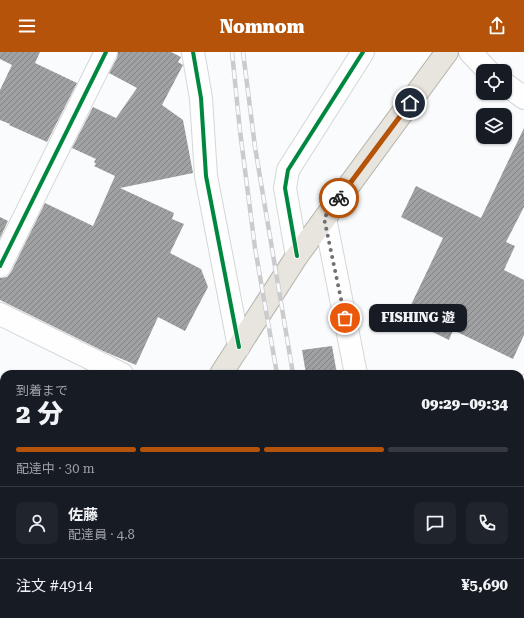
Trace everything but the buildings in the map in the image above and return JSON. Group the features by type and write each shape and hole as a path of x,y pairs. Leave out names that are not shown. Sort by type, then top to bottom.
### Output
{"highway":[{"path":"224,370 297,256 447,52"}],"street":[{"path":"0,266 106,52"},
{"path":"193,52 201,98 206,176 238,347"},
{"path":"297,256 285,188 288,170 363,52"},
{"path":"470,52 481,64"},
{"path":"512,89 524,98"},
{"path":"324,218 355,370"},
{"path":"0,314 114,370"}],"railway":[{"path":"232,52 240,131 255,248 276,370"},
{"path":"243,52 255,147 292,370"}],"cycle path":[{"path":"0,266 106,52"},
{"path":"193,52 201,98 206,176 239,347"},
{"path":"297,256 285,188 288,170 363,52"}],"way so far":[{"path":"339,198 324,218 345,318"}],"place":[{"name":"FISHING 遊","path":"345,318"}],"route":[{"path":"339,198 410,103"}]}
